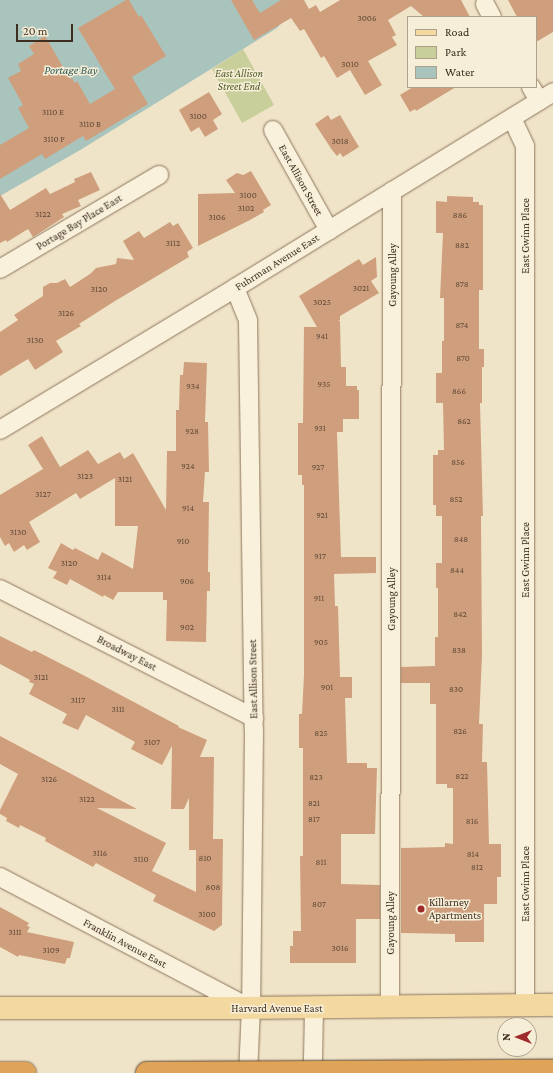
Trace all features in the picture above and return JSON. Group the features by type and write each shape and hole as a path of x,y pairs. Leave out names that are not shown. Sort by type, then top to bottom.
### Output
{"highway":[{"path":"147,1073 547,1069"},
{"path":"0,1073 25,1073"}],"main road":[{"name":"Harvard Avenue East","path":"0,1008 314,1008 553,1005"}],"street":[{"name":"Fuhrman Avenue East","path":"0,430 512,118 541,94"},
{"name":"East Gwinn Place","path":"512,118 526,146 525,1005"},
{"name":"East Allison Street","path":"273,130 329,230"},
{"name":"Portage Bay Place East","path":"0,269 159,175"},
{"name":"Gayoung Alley","path":"390,1007 392,191"},
{"name":"East Allison Street","path":"235,288 248,321 254,718 251,1008 248,1073"},
{"name":"Broadway East","path":"0,589 254,718"},
{"name":"Franklin Avenue East","path":"0,877 251,1008"},
{"path":"314,1008 313,1060 315,1073"}],"green space":[{"name":"East Allison Street End","path":"243,49 274,105 242,123 212,69"}],"water":[{"name":"Portage Bay","path":"0,0 302,0 277,28 82,149 0,196"}],"building":[{"path":"126,0 129,0 139,17 141,15 166,56 132,77 148,104 86,141 83,136 45,159 42,154 0,179 0,145 29,128 18,108 23,105 8,78 21,71 18,64 34,54 29,46 45,36 70,79 72,78 75,83 77,81 90,104 115,89 78,28"},
{"path":"231,0 252,0 260,13 281,0 304,0 309,9 316,5 320,12 340,0 461,0 469,16 423,16 411,6 388,20 396,35 392,37 397,45 368,61 382,85 365,95 350,70 337,78 324,56 321,58 304,29 300,31 291,18 254,40"},
{"path":"508,0 553,0 553,32 537,41 537,16 516,16"},
{"path":"411,88 454,88 416,111 415,109 410,112 400,95"},
{"path":"209,92 222,114 213,120 218,129 205,137 199,127 191,132 179,110"},
{"path":"328,115 331,120 340,115 359,147 343,157 340,153 337,156 315,124"},
{"path":"251,171 271,205 263,210 264,212 250,220 198,246 198,194 235,193 226,180 237,173 243,175"},
{"path":"91,172 100,190 78,200 81,206 62,214 64,217 33,237 28,229 7,242 6,240 0,243 0,194 10,210 46,188 50,194 75,182 74,179"},
{"path":"447,196 473,197 473,202 479,202 479,205 483,205 483,290 479,290 479,349 484,349 484,367 482,367 482,403 480,403 483,516 481,516 482,655 479,724 483,724 482,762 487,762 489,844 501,844 501,877 497,877 497,904 484,904 484,942 455,942 455,934 401,933 401,848 445,847 445,843 453,844 453,788 447,788 447,784 436,784 436,704 430,704 430,683 401,683 401,667 435,666 435,637 438,637 438,588 436,588 436,563 442,563 442,516 436,516 436,505 433,505 433,455 438,455 438,450 444,450 443,403 436,403 436,373 442,373 444,298 440,298 443,233 436,233 436,201 447,202"},
{"path":"170,222 173,226 178,223 193,248 187,252 189,257 79,324 81,326 56,341 63,352 35,370 28,359 0,376 0,332 18,320 14,315 43,296 43,287 50,283 57,283 65,279 70,287 90,274 96,268 116,264 117,258 134,260 123,241 139,231 144,238"},
{"path":"376,257 377,277 371,281 379,293 340,316 340,320 338,321 340,321 341,367 346,367 346,386 357,386 357,390 359,390 359,419 343,419 343,432 337,432 341,557 376,557 376,573 334,574 335,606 338,606 340,677 352,677 352,698 345,698 347,763 367,763 367,768 377,768 375,834 341,834 341,884 380,885 380,919 356,919 356,963 290,963 290,946 293,946 293,931 301,931 300,856 303,856 303,748 299,748 299,714 302,714 304,675 304,485 302,485 302,475 298,475 298,423 303,423 304,327 317,327 299,296 359,259 363,265"},
{"path":"184,362 207,363 205,422 208,422 209,472 205,472 203,502 209,502 208,572 210,572 210,591 207,591 206,642 166,641 167,600 163,600 163,592 118,592 113,600 104,595 103,597 70,579 67,585 53,578 57,572 48,568 61,543 73,550 75,548 98,560 102,552 133,569 138,526 115,526 115,478 80,499 76,493 29,522 40,542 27,550 24,545 14,552 9,543 5,546 0,537 0,495 43,469 28,445 42,436 60,467 88,450 98,464 120,452 124,459 133,453 166,510 167,451 176,451 176,410 179,410 180,375 183,375"},
{"path":"0,636 32,652 34,650 179,726 178,727 207,740 200,757 214,757 213,839 223,839 222,925 214,931 153,901 156,895 96,863 93,867 45,841 46,838 20,825 19,828 6,821 7,818 0,814 0,810 18,774 0,764 0,736 137,809 97,808 166,843 152,871 196,892 196,850 189,850 189,798 184,809 171,809 172,746 162,765 131,749 135,742 86,715 78,730 62,723 67,714 29,694 34,684 29,682 30,680 0,664"},
{"path":"0,907 29,923 27,926 30,927 27,932 74,942 70,958 67,958 65,964 19,955 18,957 0,947"}],"place":[{"name":"Killarney Apartments","path":"421,909"}]}
